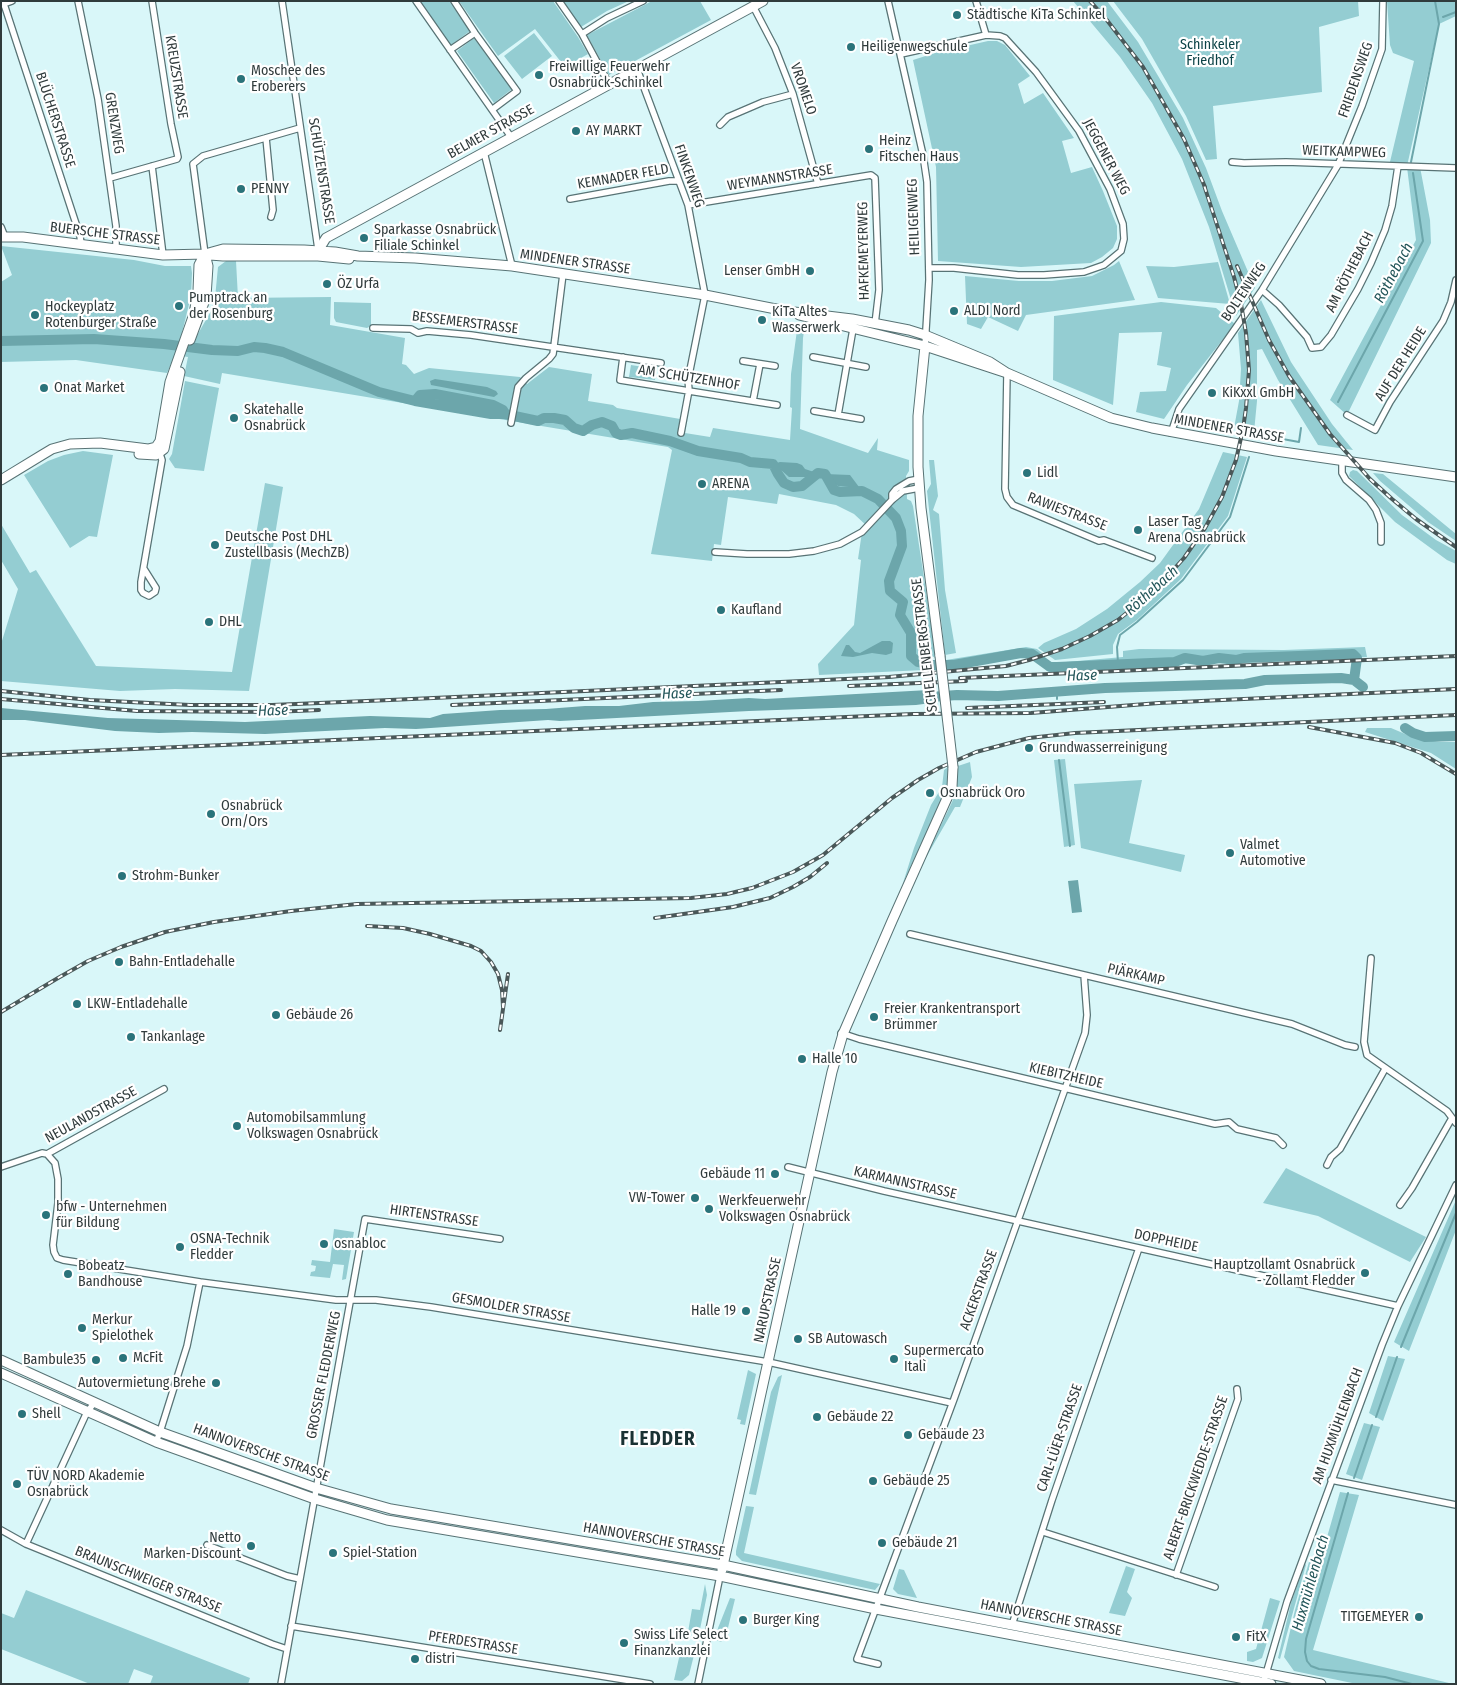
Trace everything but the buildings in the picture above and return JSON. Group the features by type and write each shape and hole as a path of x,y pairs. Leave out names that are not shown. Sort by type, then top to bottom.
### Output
{"main road":[{"name":"BELMER STRASSE","path":"318,254 326,238 763,1"},
{"name":"BUERSCHE STRASSE","path":"3,237 23,237 163,255 205,254"},
{"name":"MINDENER STRASSE","path":"205,254 223,256 318,254 347,259 358,256 415,258 512,266 705,295 786,311 811,319 925,346 1007,374 1110,418 1170,433 1342,461 1456,477"},
{"path":"86,443 93,447 151,456 158,450 168,393 188,338 197,301 199,265 205,254"},
{"name":"MINDENER STRASSE","path":"786,311 809,312 926,335 990,362 1007,374"},
{"name":"SCHELLENBERGSTRASSE","path":"888,929 952,787 953,766 919,483 918,435 925,346"},
{"path":"1,480 52,449 70,444 100,443 158,450"},
{"name":"NARUPSTRASSE","path":"720,1576 841,1033 888,929"},
{"name":"HANNOVERSCHE STRASSE","path":"1,1360 160,1432 316,1488 391,1508 723,1565 880,1600 1321,1684"},
{"name":"HANNOVERSCHE STRASSE","path":"1,1373 156,1442 315,1499 387,1520 720,1576 876,1609 1266,1683"}],"street":[{"path":"2,5 12,1"},
{"name":"GRENZWEG","path":"78,1 97,91 116,226 116,249"},
{"name":"KREUZSTRASSE","path":"152,1 178,157 177,159 152,166"},
{"name":"SCHÜTZENSTRASSE","path":"282,1 317,235 318,254"},
{"path":"416,1 511,137"},
{"path":"454,1 517,90 493,109"},
{"path":"558,1 582,34 609,84"},
{"path":"582,34 607,18 643,1"},
{"name":"HEILIGENWEG","path":"888,1 924,155 927,182 928,268 925,346"},
{"path":"976,1 986,35"},
{"name":"FRIEDENSWEG","path":"1338,165 1382,49 1383,1"},
{"name":"BLÜCHERSTRASSE","path":"2,5 80,236 81,244"},
{"name":"VROMELO","path":"754,6 775,48 793,94 818,184"},
{"path":"450,50 475,33"},
{"name":"JEGGENER WEG","path":"901,54 986,35 1000,36 1009,42 1036,72 1069,117 1110,188 1123,224 1124,239 1121,251 1104,265 1084,272 1018,275 954,268 928,268"},
{"name":"FINKENWEG","path":"637,69 688,206 705,295"},
{"path":"720,125 728,117 763,102 793,94"},
{"path":"205,254 193,164 203,156 300,128"},
{"path":"266,138 273,210 271,217"},
{"path":"484,152 512,266"},
{"name":"WEITKAMPWEG","path":"1232,162 1456,168"},
{"name":"BOLTENWEG","path":"1170,433 1179,409 1262,290 1338,165"},
{"path":"110,178 152,166 163,255"},
{"name":"AM RÖTHEBACH","path":"1262,290 1279,305 1308,337 1312,348 1321,348 1331,335 1358,289 1385,230 1392,206 1398,166"},
{"name":"WEYMANNSTRASSE","path":"688,206 871,175 876,178"},
{"name":"HAFKEMEYERWEG","path":"876,178 879,290 876,324"},
{"name":"KEMNADER FELD","path":"570,199 669,181 679,181"},
{"path":"1,227 3,237"},
{"path":"511,423 518,388 526,378 553,354 563,274"},
{"name":"AUF DER HEIDE","path":"1347,415 1375,430 1390,402 1443,321 1451,302 1456,280"},
{"path":"681,433 689,390 688,380 705,295"},
{"path":"838,416 853,329 857,325 866,322"},
{"name":"BESSEMERSTRASSE","path":"373,328 411,329 418,333 427,330 554,347"},
{"name":"AM SCHÜTZENHOF","path":"554,347 661,363"},
{"name":"AM SCHÜTZENHOF","path":"623,357 620,380 777,405"},
{"path":"813,357 866,367"},
{"path":"743,361 775,366"},
{"path":"754,401 760,364"},
{"name":"RAWIESTRASSE","path":"1007,374 1005,488 1007,497 1012,504 1099,541 1104,540 1152,558"},
{"path":"814,411 861,420"},
{"path":"144,569 162,460 158,450"},
{"path":"1342,461 1342,473 1346,480 1376,510 1381,523 1381,542"},
{"path":"715,552 783,554 814,551 840,544 866,529 892,500 892,494 896,489 910,481 919,483"},
{"name":"PIÄRKAMP","path":"910,934 1292,1024 1355,1046"},
{"path":"1371,958 1364,1042 1367,1055 1447,1111 1454,1121 1400,1205"},
{"name":"ACKERSTRASSE","path":"876,1609 952,1403 1087,1024 1084,975"},
{"name":"KIEBITZHEIDE","path":"841,1033 859,1039 1215,1124 1229,1122 1236,1129 1276,1138 1283,1145"},
{"path":"1326,1165 1331,1156 1340,1149 1385,1069"},
{"name":"NEULANDSTRASSE","path":"1,1167 42,1153 47,1154 164,1088"},
{"name":"GESMOLDER STRASSE","path":"47,1154 55,1163 58,1179 54,1252 57,1258 63,1260 200,1282 336,1300 376,1300 409,1304 768,1362 952,1403"},
{"name":"KARMANNSTRASSE","path":"788,1167 1017,1221"},
{"name":"AM HUXMÜHLENBACH","path":"1266,1683 1266,1673 1287,1602 1331,1480 1398,1306 1456,1185"},
{"name":"HIRTENSTRASSE","path":"365,1219 500,1239"},
{"name":"GROSSER FLEDDERWEG","path":"281,1684 365,1219"},
{"name":"DOPPHEIDE","path":"1017,1221 1398,1306"},
{"name":"CARL-LÜER-STRASSE","path":"1012,1625 1052,1500 1139,1248"},
{"path":"156,1442 187,1346 200,1282"},
{"name":"ALBERT-BRICKWEDDE-STRASSE","path":"1176,1576 1238,1399 1237,1389"},
{"path":"26,1544 87,1412 95,1402"},
{"path":"1331,1480 1456,1505"},
{"name":"BRAUNSCHWEIGER STRASSE","path":"1,1530 26,1544 287,1649"},
{"path":"1043,1532 1215,1587"},
{"path":"207,1545 286,1576 300,1578"},
{"name":"NARUPSTRASSE","path":"698,1684 720,1576"},
{"path":"876,1609 857,1659 878,1664"},
{"path":"1002,1633 1012,1625"},
{"name":"PFERDESTRASSE","path":"291,1626 650,1684"}],"green space":[{"path":"420,1 449,1 470,31 451,45"},
{"path":"459,1 553,1 588,54 565,67 535,29 498,56"},
{"path":"562,1 629,1 607,11 581,27"},
{"path":"652,1 700,1 711,20 609,75 587,35"},
{"path":"1073,1 1107,1 1138,42 1183,118 1206,168 1255,288 1236,316 1209,227 1182,159 1152,103 1120,57"},
{"name":"Schinkeler Friedhof","path":"1113,1 1358,1 1359,16 1319,27 1322,92 1213,106 1217,159 1206,160 1186,116 1142,39"},
{"path":"1387,1 1456,1 1456,16 1439,24 1407,166 1420,167 1430,220 1431,243 1347,415 1330,400 1416,240 1407,167 1389,166 1414,61 1393,53 1390,45"},
{"path":"534,33 552,56 522,79 504,56"},
{"path":"474,38 512,89 494,103 457,51"},
{"path":"988,41 997,41 1005,45 1030,76 1018,84 1024,104 1043,93 1074,138 1062,141 1071,173 1092,167 1117,226 1117,239 1113,248 1091,263 1021,267 938,261 936,167 913,60"},
{"path":"1,246 134,260 165,266 191,266 191,296 181,337 195,339 211,311 215,298 218,267 226,261 236,261 238,298 331,297 330,325 405,338 402,364 406,365 414,374 429,368 520,377 527,384 549,367 592,374 588,401 686,420 685,433 710,437 713,428 790,440 792,408 790,407 791,374 798,323 805,325 800,429 868,453 878,438 877,450 909,460 909,471 906,476 907,499 911,501 913,506 936,656 925,660 924,670 819,675 818,664 854,625 861,560 858,559 862,532 868,527 854,514 836,505 779,494 777,504 728,497 721,545 714,544 712,561 651,554 672,450 668,447 222,373 220,384 184,376 188,357 175,355 167,373 76,360 1,362 1,282 12,275"},
{"path":"1119,261 1135,300 1026,315 1018,331 988,317 981,329 967,324 965,276 1019,281 1052,281 1092,276"},
{"path":"1218,262 1230,304 1158,298 1146,266 1174,267"},
{"path":"1261,300 1291,362 1332,424 1353,450 1318,445 1278,380 1262,349 1257,350 1257,401 1254,432 1234,428 1239,401 1241,369 1238,333"},
{"path":"334,302 371,303 371,326 367,328 336,322 334,318"},
{"path":"1161,302 1216,308 1235,324 1187,385 1164,419 1136,412 1140,392 1166,391 1171,368 1157,365 1162,332 1119,333 1113,405 1053,380 1054,316"},
{"path":"631,365 656,369 655,380 629,377"},
{"path":"185,381 219,388 204,471 175,468 169,459 172,454"},
{"path":"83,451 113,455 97,537 89,536 70,548 24,475 48,461"},
{"path":"1223,452 1247,457 1228,516 1181,579 1137,620 1118,634 1113,645 1113,654 1055,660 1038,648 1044,643 1076,629 1107,609 1160,563 1199,509"},
{"path":"929,460 934,460 938,496 933,510 939,514 945,590 956,653 945,655 927,491 931,484"},
{"path":"1353,470 1357,471 1402,515 1436,540 1456,551 1456,564 1447,560 1395,522 1349,476"},
{"path":"1373,473 1383,474 1456,534 1456,541 1428,522"},
{"path":"265,483 283,487 249,691 175,689 120,691 1,681 1,644 18,589 1,560 1,524 30,573 36,570 96,666 232,672"},
{"path":"1026,647 1037,649 1042,653 1034,656 1021,653 946,665 946,660"},
{"path":"1365,647 1367,657 1115,666 1047,671 1043,664 1123,657 1123,651 1139,649 1284,650"},
{"path":"1367,728 1391,728 1417,739 1456,742 1456,769 1431,753 1365,732"},
{"path":"1065,759 1075,845 1064,847 1054,760"},
{"path":"970,762 972,777 960,807 955,807 924,861 953,800 958,766"},
{"path":"948,767 947,786 944,795 903,883 931,805 942,787 944,770"},
{"path":"1142,780 1129,843 1185,855 1181,872 1081,848 1074,784"},
{"path":"1286,1168 1426,1237 1410,1262 1318,1216 1263,1203"},
{"path":"1456,1200 1456,1230 1409,1351 1394,1342"},
{"path":"334,1229 354,1232 346,1279 342,1280 344,1265 333,1264 330,1278 310,1276 311,1272 315,1271 316,1266 311,1265 312,1260 330,1262"},
{"path":"1388,1356 1405,1359 1383,1421 1369,1413"},
{"path":"748,1370 756,1374 745,1425 740,1424 741,1420 737,1419"},
{"path":"782,1375 756,1495 749,1494 771,1392 778,1377"},
{"path":"1364,1423 1380,1427 1362,1480 1346,1474"},
{"path":"1340,1492 1359,1495 1313,1650 1453,1684 1357,1684 1294,1671 1284,1657 1309,1562 1319,1565"},
{"path":"746,1506 754,1507 744,1553 880,1584 875,1590 742,1561 736,1555 736,1551"},
{"path":"1305,1564 1280,1659 1278,1658 1291,1603"},
{"path":"1126,1566 1135,1569 1127,1592 1132,1598 1125,1616 1109,1613"},
{"path":"899,1569 904,1570 917,1598 898,1594 893,1589"},
{"path":"705,1584 707,1595 699,1634 688,1632 692,1609 700,1610"},
{"path":"26,1590 250,1678 248,1684 150,1684 153,1676 134,1669 128,1684 90,1684 1,1649 1,1613 14,1618"},
{"path":"730,1598 735,1599 726,1636 721,1642 716,1640 718,1628"},
{"path":"1270,1598 1280,1601 1262,1658 1253,1662 1247,1661 1247,1652 1256,1649"},
{"path":"686,1646 696,1647 689,1675 682,1681 674,1680 681,1649"}],"shaded area":[{"path":"435,379 487,387 498,394 494,397 431,385 430,381"},
{"path":"780,462 797,463 805,469 817,473 812,477 789,477 781,470 775,468 773,464"},
{"path":"825,474 850,475 862,491 856,492 849,487 838,486 828,480"},
{"path":"882,641 893,643 892,653 886,655 872,653 853,657 841,656 846,645 849,645 855,652 860,653"},
{"path":"929,690 931,703 916,705 548,720 416,729 385,728 265,734 115,731 25,720 1,720 1,708 108,718 245,722 370,716 430,718 443,714 500,710 619,706 653,702 765,699"},
{"path":"1078,880 1082,912 1072,913 1068,881"}],"waterway":[{"name":"Röthebach","path":"1411,162 1439,24 1435,1"},
{"path":"1443,17 1456,12"},
{"name":"Röthebach","path":"1338,402 1423,241 1413,173"},
{"name":"Hase","path":"1,341 94,339 164,344 212,350 238,351 254,347 265,348 283,352 379,392 415,401 420,395 435,394 493,405 503,410 505,414 538,421 544,418 565,420 574,428 583,431 592,425 602,422 612,426 616,433 621,435 632,433 670,441 698,451 741,458 750,462 773,464 784,483 793,487 802,486 818,473 825,474 834,490 840,492 862,491 878,499 896,518 901,531 902,546 889,581 890,591 903,602 900,615 911,633 911,656 918,662 930,665 954,665 1021,653 1032,654 1050,667 1057,667 1175,662 1185,658 1203,661 1219,658 1236,660 1244,658 1353,654 1357,658 1354,680"},
{"name":"Hase","path":"415,401 491,414 505,414"},
{"name":"Röthebach","path":"1277,438 1299,442 1301,428"},
{"name":"Röthebach","path":"1256,435 1267,437"},
{"name":"Röthebach","path":"1118,663 1117,647 1120,635 1183,580 1230,517 1249,457"},
{"name":"Hase","path":"917,698 957,695 998,696 1105,688 1245,684 1265,680 1341,678 1354,680 1363,687"},
{"name":"Hase","path":"1057,691 1057,699"},
{"name":"Hase","path":"1405,728 1425,737 1456,736"},
{"path":"1059,760 1070,846"},
{"name":"Huxmühlenbach","path":"1401,1347 1456,1213"},
{"name":"Huxmühlenbach","path":"1376,1417 1397,1357"},
{"name":"Huxmühlenbach","path":"1354,1478 1372,1425"},
{"name":"Huxmühlenbach","path":"1348,1493 1306,1639 1305,1652 1307,1661 1311,1666 1319,1669 1385,1677 1412,1684"}],"railway":[{"path":"1090,1 1143,67 1184,139 1205,187"},
{"path":"1,691 90,700 190,705 272,705 889,677 1006,666 1062,649 1118,620 1155,590 1184,558 1205,528 1222,497 1236,460 1243,429 1249,370 1246,333 1234,277 1203,182"},
{"path":"1237,266 1269,340 1289,376 1330,434 1370,479 1392,499 1416,519 1456,547"},
{"path":"960,678 1456,656"},
{"path":"849,686 966,681"},
{"path":"1,755 913,714 1031,713 1159,703 1456,689"},
{"path":"452,705 781,690"},
{"path":"1,699 137,711 272,712 319,710"},
{"path":"967,708 1104,702"},
{"path":"1,1012 88,961 121,947 165,932 214,922 357,904 691,898 727,894 752,888 793,872 823,855 892,798 939,768 976,752 1029,738 1075,733 1456,715"},
{"path":"1309,727 1395,743 1421,753 1456,774"},
{"path":"655,918 733,907 770,898 810,877 827,863"},
{"path":"367,926 403,928 471,946 481,951 491,962 498,974 502,990 503,1007"},
{"path":"500,1030 508,974"}],"place":[{"name":"Städtische KiTa Schinkel","path":"957,15"},
{"name":"Heiligenwegschule","path":"851,47"},
{"name":"Freiwillige Feuerwehr Osnabrück-Schinkel","path":"539,75"},
{"name":"Moschee des Eroberers","path":"241,79"},
{"name":"AY MARKT","path":"576,131"},
{"name":"Heinz Fitschen Haus","path":"869,149"},
{"name":"PENNY","path":"241,189"},
{"name":"Sparkasse Osnabrück Filiale Schinkel","path":"364,238"},
{"name":"Lenser GmbH","path":"810,271"},
{"name":"ÖZ Urfa","path":"327,284"},
{"name":"Pumptrack an der Rosenburg","path":"179,306"},
{"name":"ALDI Nord","path":"954,311"},
{"name":"Hockeyplatz Rotenburger Straße","path":"35,315"},
{"name":"KiTa Altes Wasserwerk","path":"762,320"},
{"name":"Onat Market","path":"44,388"},
{"name":"KiKxxl GmbH","path":"1212,393"},
{"name":"Skatehalle Osnabrück","path":"234,418"},
{"name":"Lidl","path":"1027,473"},
{"name":"ARENA","path":"702,484"},
{"name":"Laser Tag Arena Osnabrück","path":"1138,530"},
{"name":"Deutsche Post DHL Zustellbasis (MechZB)","path":"215,545"},
{"name":"Kaufland","path":"721,610"},
{"name":"DHL","path":"209,622"},
{"name":"Grundwasserreinigung","path":"1029,748"},
{"name":"Osnabrück Oro","path":"930,793"},
{"name":"Osnabrück Orn/Ors","path":"211,814"},
{"name":"Valmet Automotive","path":"1230,853"},
{"name":"Strohm-Bunker","path":"122,876"},
{"name":"Bahn-Entladehalle","path":"119,962"},
{"name":"LKW-Entladehalle","path":"77,1004"},
{"name":"Gebäude 26","path":"276,1015"},
{"name":"Freier Krankentransport Brümmer","path":"874,1017"},
{"name":"Tankanlage","path":"131,1037"},
{"name":"Halle 10","path":"802,1059"},
{"name":"Automobilsammlung Volkswagen Osnabrück","path":"237,1126"},
{"name":"Gebäude 11","path":"775,1174"},
{"name":"VW-Tower","path":"695,1198"},
{"name":"Werkfeuerwehr Volkswagen Osnabrück","path":"709,1209"},
{"name":"bfw - Unternehmen für Bildung","path":"46,1215"},
{"name":"osnabloc","path":"324,1244"},
{"name":"OSNA-Technik Fledder","path":"180,1247"},
{"name":"Hauptzollamt Osnabrück - Zollamt Fledder","path":"1365,1273"},
{"name":"Bobeatz Bandhouse","path":"68,1274"},
{"name":"Halle 19","path":"746,1311"},
{"name":"Merkur Spielothek","path":"82,1328"},
{"name":"SB Autowasch","path":"798,1339"},
{"name":"McFit","path":"123,1358"},
{"name":"Supermercato Italì","path":"894,1359"},
{"name":"Bambule35","path":"96,1360"},
{"name":"Autovermietung Brehe","path":"216,1383"},
{"name":"Shell","path":"22,1414"},
{"name":"Gebäude 22","path":"817,1417"},
{"name":"Gebäude 23","path":"908,1435"},
{"name":"Gebäude 25","path":"873,1481"},
{"name":"TÜV NORD Akademie Osnabrück","path":"17,1484"},
{"name":"Gebäude 21","path":"882,1543"},
{"name":"Netto Marken-Discount","path":"251,1546"},
{"name":"Spiel-Station","path":"333,1553"},
{"name":"TITGEMEYER","path":"1419,1617"},
{"name":"Burger King","path":"743,1620"},
{"name":"FitX","path":"1236,1637"},
{"name":"Swiss Life Select Finanzkanzlei","path":"624,1643"},
{"name":"distri","path":"415,1659"}],"district":[{"name":"FLEDDER","path":"658,1440"}]}
